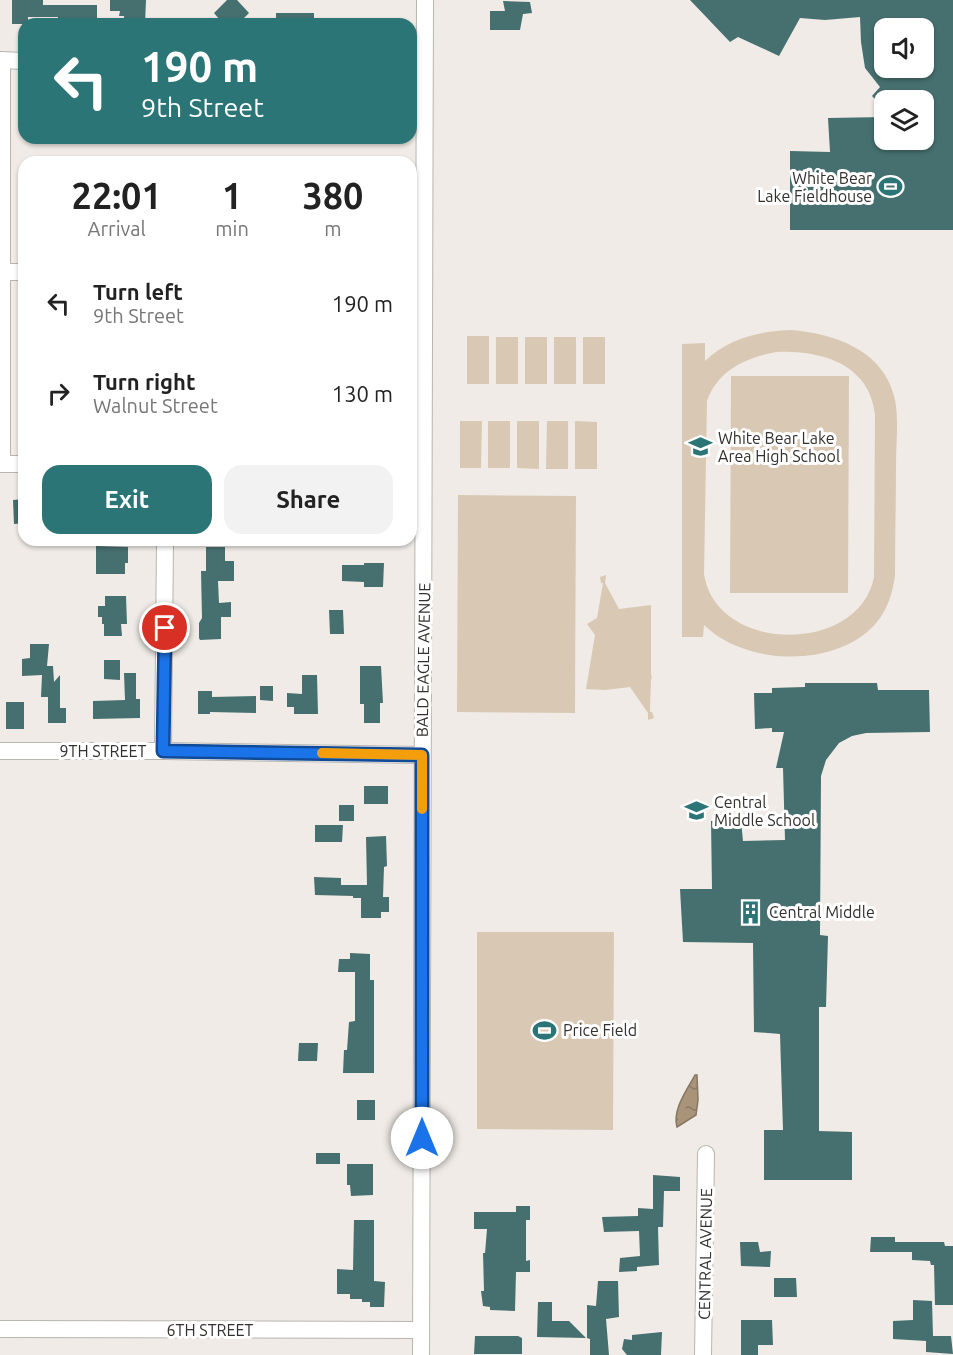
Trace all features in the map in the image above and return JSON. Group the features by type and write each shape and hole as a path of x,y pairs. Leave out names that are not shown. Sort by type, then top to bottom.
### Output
{"street":[{"name":"BALD EAGLE AVENUE","path":"421,1355 422,755 418,467 425,0"},
{"path":"18,61 1,60 2,464 18,464"},
{"path":"3,272 18,272"},
{"path":"163,751 165,546"},
{"name":"9TH STREET","path":"0,751 422,755"},
{"name":"CENTRAL AVENUE","path":"703,1355 706,1154"},
{"name":"6TH STREET","path":"0,1329 421,1330"}],"shaded area":[{"path":"792,330 825,336 856,348 870,357 890,383 897,415 895,575 887,605 877,622 860,637 839,648 816,654 791,656 766,654 743,648 722,639 704,625 703,637 682,637 682,344 705,343 705,361 735,341 757,334","holes":["776,352 793,352 826,358 840,364 864,383 871,398 875,415 874,577 863,603 843,621 817,631 788,635 759,631 734,619 714,600 704,574 707,401 718,381 734,367"]},
{"path":"467,336 489,336 489,384 467,384"},
{"path":"496,337 518,337 518,384 496,384"},
{"path":"525,337 547,337 547,384 525,384"},
{"path":"554,337 576,337 576,384 554,384"},
{"path":"583,337 605,337 605,384 583,384"},
{"path":"731,376 849,376 848,593 730,593"},
{"path":"460,421 482,421 481,468 460,468"},
{"path":"488,421 510,421 510,468 488,468"},
{"path":"517,421 539,421 539,469 517,468"},
{"path":"547,421 568,421 568,469 546,469"},
{"path":"575,421 597,422 597,469 575,469"},
{"path":"458,495 576,496 575,713 457,712"},
{"path":"606,575 605,583 619,609 651,605 650,712 654,718 648,720 648,713 630,687 605,690 586,689 595,635 587,624 597,618 603,583 600,577"},
{"name":"Price Field","path":"477,932 614,932 613,1130 477,1129"}],"water":[{"path":"697,1075 698,1100 696,1115 677,1127 678,1107"}],"building":[{"path":"12,0 43,0 43,5 97,5 97,18 28,17 18,18 18,24 12,24"},
{"path":"110,0 146,0 145,18 124,18 124,16 119,16 120,11 110,11"},
{"path":"227,0 237,0 249,13 244,18 218,18 214,13"},
{"path":"690,0 953,0 953,230 790,230 790,151 830,152 828,118 874,117 874,150 934,150 934,90 877,90 880,87 865,68 860,17 825,20 800,18 779,56 738,37 730,42"},
{"path":"503,1 530,2 532,13 523,14 520,30 490,30 490,11 505,11"},
{"path":"276,13 314,13 314,18 276,18"},
{"path":"13,500 18,500 18,524 14,524"},
{"path":"96,546 128,547 125,574 96,574"},
{"path":"206,547 225,547 225,561 234,561 234,581 218,581 219,603 231,602 231,617 221,617 221,639 200,640 199,638 199,623 202,618 201,571 206,571"},
{"path":"364,563 384,563 383,587 364,587 364,582 342,581 342,565 364,565"},
{"path":"105,596 126,596 127,624 121,624 122,636 104,636 104,624 102,624 102,617 98,617 98,606 105,606"},
{"path":"329,610 343,610 344,634 330,634"},
{"path":"30,644 49,644 47,666 53,666 54,682 60,675 60,708 66,708 66,723 48,723 48,697 41,697 42,675 22,676 22,659 30,658"},
{"path":"104,660 120,660 120,680 104,679"},
{"path":"360,666 381,666 383,703 380,703 380,723 364,723 364,704 360,704"},
{"path":"124,673 136,673 136,699 140,699 140,718 93,719 93,701 125,700"},
{"path":"302,675 317,675 318,714 294,714 294,707 287,707 287,693 302,694"},
{"name":"Central Middle","path":"805,683 877,683 878,690 929,690 930,732 866,733 852,736 839,743 826,760 821,776 820,935 828,936 826,1007 819,1007 819,1131 852,1132 852,1180 764,1180 764,1130 783,1130 780,1034 754,1032 753,943 683,942 680,889 712,889 711,821 741,821 743,841 785,840 783,768 776,768 784,732 772,732 772,728 755,729 754,693 772,693 772,688 805,687"},
{"path":"260,686 273,686 273,701 260,700"},
{"path":"198,691 212,691 212,697 256,696 256,713 198,714"},
{"path":"6,702 24,702 24,729 6,729"},
{"path":"364,786 388,786 388,804 364,804"},
{"path":"339,805 354,805 354,821 339,821"},
{"path":"315,825 343,825 342,842 315,842"},
{"path":"386,836 387,866 384,867 383,897 389,897 389,912 381,912 381,918 361,918 361,898 315,895 314,877 341,878 341,885 367,885 366,837"},
{"path":"350,953 370,954 370,980 374,980 374,1073 343,1073 349,1022 355,1021 355,972 338,972 339,959 350,959"},
{"path":"299,1043 318,1043 317,1061 298,1061"},
{"path":"357,1100 375,1100 375,1120 357,1120"},
{"path":"316,1153 340,1153 340,1164 316,1164"},
{"path":"347,1164 373,1164 373,1195 351,1196 350,1185 347,1185"},
{"path":"653,1175 680,1177 680,1191 664,1191 663,1227 658,1227 659,1265 637,1267 637,1271 619,1272 620,1258 640,1256 639,1231 604,1232 602,1217 638,1216 638,1208 653,1209"},
{"path":"516,1206 530,1206 530,1220 526,1220 526,1261 530,1260 530,1272 516,1272 515,1311 490,1310 490,1307 483,1306 481,1291 484,1291 483,1253 485,1253 487,1229 474,1229 474,1212 516,1212"},
{"path":"354,1220 374,1220 374,1281 385,1282 384,1307 370,1307 370,1302 350,1299 350,1294 337,1294 337,1269 353,1270"},
{"path":"871,1237 895,1237 895,1242 944,1242 945,1246 953,1246 953,1305 935,1305 934,1265 931,1265 930,1261 912,1260 912,1252 870,1252"},
{"path":"740,1242 758,1242 760,1252 771,1251 770,1267 741,1266"},
{"path":"774,1278 796,1278 797,1297 774,1297"},
{"path":"598,1281 618,1281 619,1317 606,1319 609,1355 590,1355 590,1339 587,1338 587,1305 596,1306"},
{"path":"913,1300 932,1301 933,1336 951,1336 953,1354 926,1352 926,1341 893,1339 893,1321 913,1320"},
{"path":"538,1302 552,1302 552,1321 569,1321 586,1338 537,1337"},
{"path":"741,1320 772,1320 773,1345 758,1345 758,1355 741,1355"},
{"path":"662,1332 661,1355 627,1355 622,1349 624,1339 632,1340 632,1335"},
{"path":"475,1336 518,1336 522,1338 522,1354 474,1354"}],"slow traffic":[{"path":"322,753 422,755 422,809"}],"place":[{"name":"White Bear Lake Fieldhouse","path":"890,187"},
{"name":"White Bear Lake Area High School","path":"700,447"},
{"name":"Central Middle School","path":"696,811"},
{"name":"Central Middle","path":"751,912"},
{"name":"Price Field","path":"545,1030"}],"route":[{"path":"165,628 163,751 422,755 422,1138"}]}
